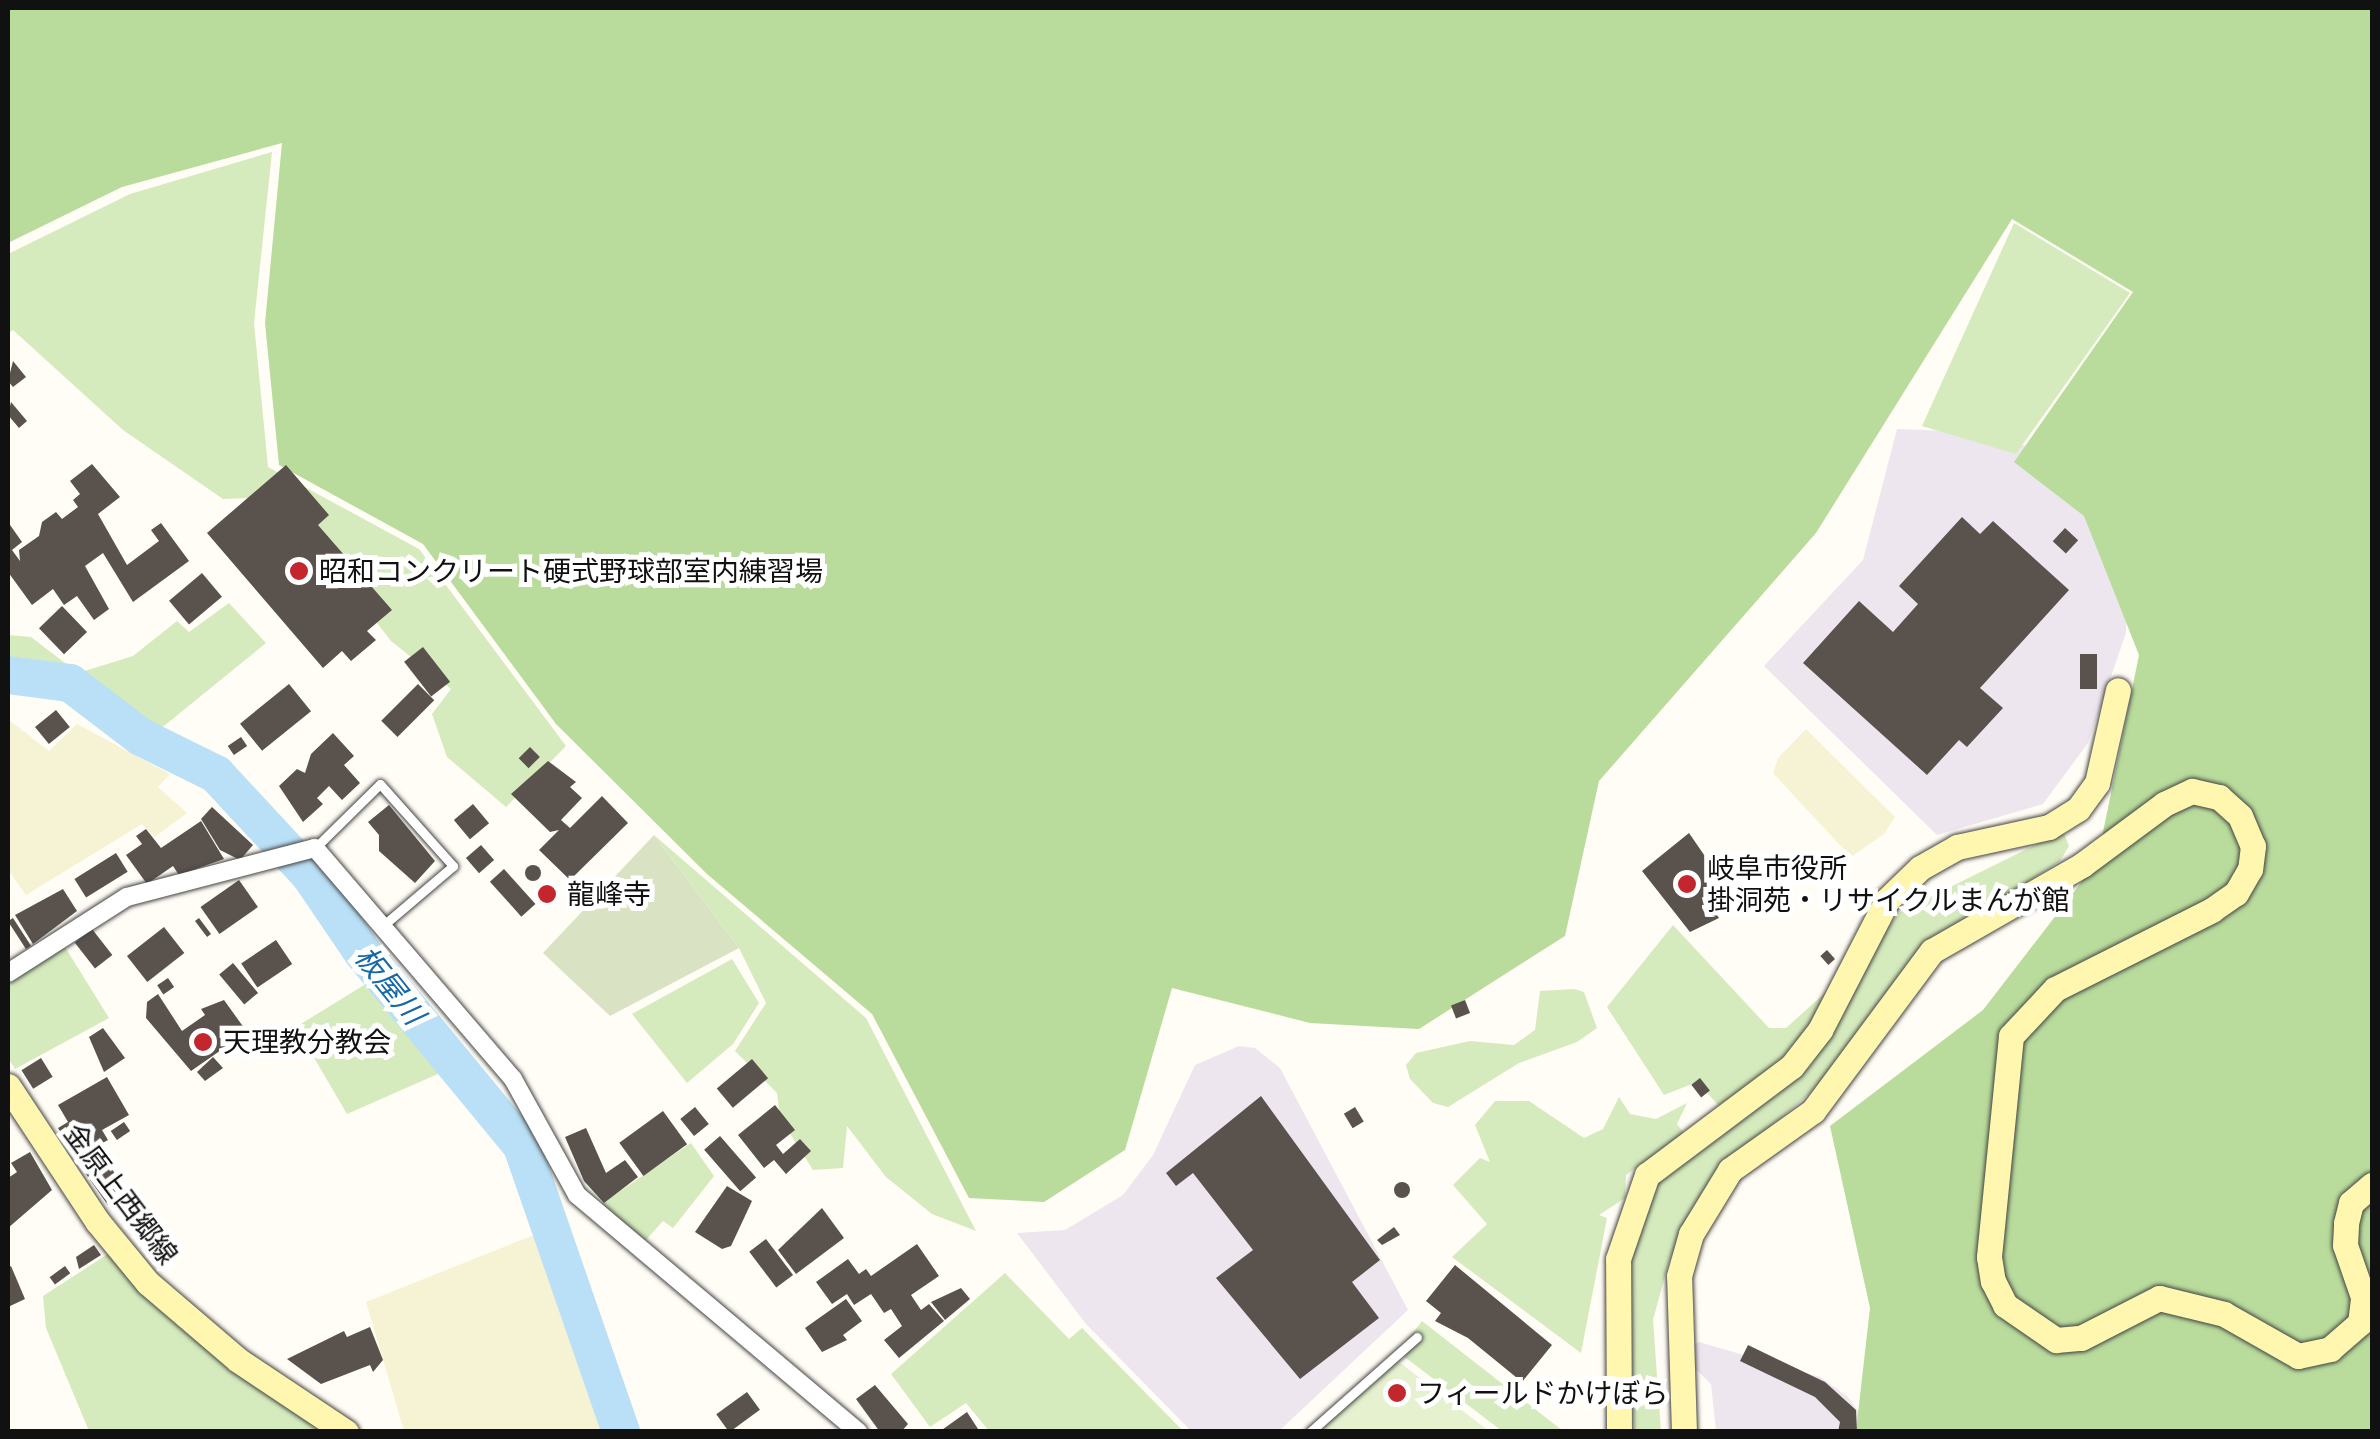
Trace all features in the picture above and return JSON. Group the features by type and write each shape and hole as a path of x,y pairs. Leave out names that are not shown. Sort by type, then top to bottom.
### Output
{"street":[{"path":"1619,1432 1618,1259 1647,1176 1792,1066 1820,1030 1887,900 1920,868 1957,848 2049,828 2078,809 2097,783 2118,690"},
{"path":"1684,1432 1678,1276 1691,1234 1730,1170 1813,1111 1932,951 2082,865 2164,804 2192,791 2219,798 2240,816 2253,846 2250,869 2236,892 2212,910 2055,989 2011,1036 1989,1256 1993,1281 2004,1304 2056,1340 2081,1338 2160,1298 2224,1314 2298,1356 2330,1349 2360,1323 2363,1297 2345,1246 2346,1222 2351,1204 2372,1185"},
{"path":"8,973 128,897 310,851 386,923 513,1079 576,1195 858,1432"},
{"name":"金原上西郷線","path":"8,1086 97,1221 148,1283 238,1360 346,1432"}],"lane":[{"path":"310,851 380,784 453,866 386,923"},
{"path":"1310,1432 1416,1337"}],"shaded area":[{"path":"1897,429 1977,432 2047,452 2128,586 2126,633 2088,743 2043,804 1937,835 1764,666 1863,560"},
{"path":"8,719 49,751 77,724 170,774 158,787 187,813 155,837 142,824 26,895 8,870"},
{"path":"1806,729 1895,817 1884,834 1851,857 1773,773 1778,758"},
{"path":"1239,1046 1255,1048 1280,1068 1408,1310 1279,1431 1191,1431 1086,1324 1017,1233 1065,1230 1123,1195 1153,1155 1195,1065"},
{"path":"544,1231 622,1431 404,1431 366,1302"},
{"path":"1699,1342 1820,1377 1847,1396 1862,1416 1861,1431 1716,1431 1711,1384 1679,1353"}],"green space":[{"path":"8,8 2372,8 2372,1431 1856,1431 1870,1308 1830,1126 1983,1010 2097,862 2139,655 2084,516 2014,462 2133,292 2012,219 1816,533 1599,781 1565,936 1419,1029 1310,1023 1172,988 1125,1150 1044,1202 969,1198 872,1014 707,874 556,724 423,544 279,465 265,323 282,143 122,187 8,243"},
{"path":"272,152 254,323 268,467 419,549 566,746 506,807 447,757 432,714 451,689 391,641 279,497 223,499 123,430 13,330 8,333 8,254 130,194"},
{"path":"2014,223 2130,293 2016,454 1922,426"},
{"path":"229,603 266,643 159,730 56,670 8,663 8,635 31,637 78,673 133,656 177,621 189,632"},
{"path":"2063,831 2069,846 2060,861 1935,941 1823,1082 1718,1171 1670,1258 1653,1320 1661,1431 1634,1431 1628,1235 1655,1154 1626,1175 1625,1198 1599,1215 1607,1218 1581,1353 1452,1257 1487,1224 1453,1185 1480,1158 1490,1162 1475,1125 1495,1101 1529,1101 1584,1138 1603,1129 1619,1097 1630,1114 1656,1119 1687,1103 1677,1124 1689,1140 1722,1109 1697,1082 1664,1095 1607,1007 1673,925 1769,1028 1786,1028 1857,964 1900,912"},
{"path":"654,835 866,1018 976,1231 932,1214 886,1177 847,1126 843,1168 813,1170 780,1118 777,1093 735,1051 766,1003 739,948"},
{"path":"654,835 739,948 610,1016 543,953"},
{"path":"65,947 109,1018 15,1069 8,1058 8,980"},
{"path":"732,959 759,1003 733,1044 687,1083 632,1014"},
{"path":"377,977 449,1069 347,1114 296,1027"},
{"path":"1540,991 1584,992 1597,1028 1577,1042 1519,1063 1448,1107 1433,1103 1410,1079 1406,1065 1416,1053 1470,1041 1514,1045 1535,1030"},
{"path":"691,1143 714,1176 673,1228 663,1221 645,1241 601,1204"},
{"path":"111,1252 279,1400 322,1431 89,1431 46,1328 43,1296"},
{"path":"1005,1273 1069,1339 1082,1328 1183,1431 989,1431 966,1403 930,1427 891,1374"},
{"path":"1422,1321 1563,1431 1502,1431 1398,1352"},
{"name":"フィールドかけぼら","path":"1390,1355 1489,1431 1320,1432"}],"building":[{"path":"13,361 26,377 13,387 8,381"},
{"path":"11,402 27,421 19,428 8,415"},
{"path":"92,464 120,497 98,514 127,565 159,541 151,530 161,523 189,561 133,602 103,553 85,566 109,609 94,620 77,596 64,605 53,589 32,605 8,572 8,522 22,542 12,550 20,561 19,550 39,536 42,522 56,512 62,519 78,507 73,500 80,494 70,481"},
{"name":"昭和コンクリート硬式野球部室内練習場","path":"286,465 329,515 318,525 392,610 367,631 376,640 351,661 342,651 323,668 207,533"},
{"path":"1962,517 1980,534 1993,521 2069,590 1980,688 2003,708 1967,747 1959,740 1927,775 1803,663 1859,601 1893,632 1918,604 1899,586"},
{"path":"2065,528 2078,540 2066,553 2053,541"},
{"path":"202,573 222,597 189,624 169,601"},
{"path":"62,606 87,632 64,654 39,628"},
{"path":"423,647 450,682 431,696 404,662"},
{"path":"2080,654 2097,654 2097,689 2080,689"},
{"path":"289,684 311,711 262,751 240,724"},
{"path":"418,684 434,700 397,737 381,721"},
{"path":"56,710 70,727 49,744 35,727"},
{"path":"333,733 354,756 344,765 360,783 342,800 329,786 317,798 323,804 303,822 279,786 297,769 305,773 311,754"},
{"path":"241,737 247,746 234,755 228,746"},
{"path":"530,747 540,757 529,768 519,758"},
{"path":"548,761 576,782 570,787 582,798 561,820 570,828 602,796 628,823 570,880 539,850 559,830 550,832 511,794"},
{"path":"473,804 489,823 470,839 454,820"},
{"path":"389,805 435,861 415,883 379,851 379,835 368,822"},
{"path":"212,807 253,845 240,860 220,850 201,819"},
{"path":"201,821 224,859 179,875 173,866 147,884 126,855 142,844 136,836 146,829 161,848"},
{"name":"岐阜市役所 掛洞苑・リサイクルまんが館","path":"1689,833 1733,897 1715,912 1719,918 1690,932 1642,871"},
{"path":"481,845 494,860 479,873 466,858"},
{"path":"116,853 128,872 86,898 74,879"},
{"path":"533,865 541,873 533,881 525,873"},
{"path":"504,869 535,904 521,917 490,882"},
{"path":"239,880 258,907 219,934 200,907"},
{"path":"63,889 77,911 33,944 15,915"},
{"path":"13,918 31,946 26,949 8,921"},
{"path":"199,918 211,934 207,937 195,921"},
{"path":"164,927 184,953 147,982 127,956"},
{"path":"92,929 112,955 95,969 75,943"},
{"path":"276,940 292,964 257,988 241,963"},
{"path":"1827,950 1835,959 1828,965 1820,956"},
{"path":"233,963 258,993 244,1004 219,975"},
{"path":"168,978 174,987 163,994 157,985"},
{"path":"158,994 182,1031 205,1015 201,1009 224,1000 247,1032 191,1071 146,1018 147,1002"},
{"path":"1465,1000 1470,1013 1456,1018 1451,1005"},
{"path":"103,1028 125,1058 104,1072 89,1037"},
{"path":"213,1057 223,1068 205,1081 197,1072"},
{"path":"41,1058 53,1077 33,1089 21,1070"},
{"path":"752,1059 768,1078 733,1108 717,1089"},
{"path":"107,1077 129,1115 102,1130 108,1140 86,1152 73,1131 63,1136 58,1128 68,1122 58,1105"},
{"path":"1700,1078 1710,1091 1701,1097 1691,1085"},
{"path":"1261,1096 1380,1260 1352,1282 1379,1318 1300,1379 1216,1278 1253,1250 1193,1173 1176,1186 1166,1173"},
{"path":"775,1105 795,1130 776,1145 783,1154 800,1139 811,1151 786,1174 774,1160 764,1168 738,1135"},
{"path":"695,1107 709,1124 694,1136 680,1119"},
{"path":"1355,1107 1364,1122 1353,1128 1344,1114"},
{"path":"663,1111 687,1144 643,1176 619,1143"},
{"path":"124,1122 130,1131 117,1140 111,1131"},
{"path":"586,1128 606,1173 625,1160 638,1177 604,1203 584,1181 565,1137"},
{"path":"720,1136 756,1178 740,1191 704,1150"},
{"path":"30,1152 52,1190 8,1228 8,1178 17,1172 11,1163"},
{"path":"102,1155 127,1191 108,1205 82,1169"},
{"path":"1402,1182 1410,1190 1402,1198 1394,1190"},
{"path":"727,1186 752,1201 731,1246 722,1249 695,1232"},
{"path":"822,1208 844,1238 796,1274 778,1250"},
{"path":"1394,1227 1400,1235 1382,1245 1377,1240"},
{"path":"766,1239 793,1275 776,1288 749,1252"},
{"path":"917,1244 939,1276 911,1295 921,1310 929,1304 944,1321 899,1358 884,1340 902,1326 891,1309 884,1313 871,1294 854,1305 847,1294 832,1304 816,1282 848,1259 859,1274 866,1269 871,1276"},
{"path":"94,1245 101,1255 79,1269 76,1257"},
{"path":"1455,1265 1552,1345 1522,1382 1468,1338 1435,1321 1441,1313 1426,1301"},
{"path":"11,1266 25,1299 8,1307 8,1268"},
{"path":"65,1266 70,1273 55,1284 50,1277"},
{"path":"961,1288 970,1299 945,1320 931,1302"},
{"path":"846,1299 862,1321 843,1335 847,1340 822,1352 805,1328"},
{"path":"370,1327 383,1360 373,1372 370,1365 321,1384 287,1359 344,1331 347,1337"},
{"path":"1748,1345 1825,1382 1856,1410 1857,1432 1838,1432 1840,1422 1815,1397 1740,1361"},
{"path":"875,1385 908,1424 901,1432 880,1432 856,1399"},
{"path":"747,1392 760,1410 729,1432 716,1414"},
{"path":"967,1412 980,1432 939,1432"}],"waterway":[{"name":"板屋川","path":"8,675 70,683 141,737 216,774 310,875 363,953 522,1146 621,1432"}],"place":[{"name":"昭和コンクリート硬式野球部室内練習場","path":"299,571"},
{"name":"岐阜市役所 掛洞苑・リサイクルまんが館","path":"1687,884"},
{"name":"龍峰寺","path":"547,894"},
{"name":"天理教分教会","path":"203,1042"},
{"name":"フィールドかけぼら","path":"1397,1393"}]}
